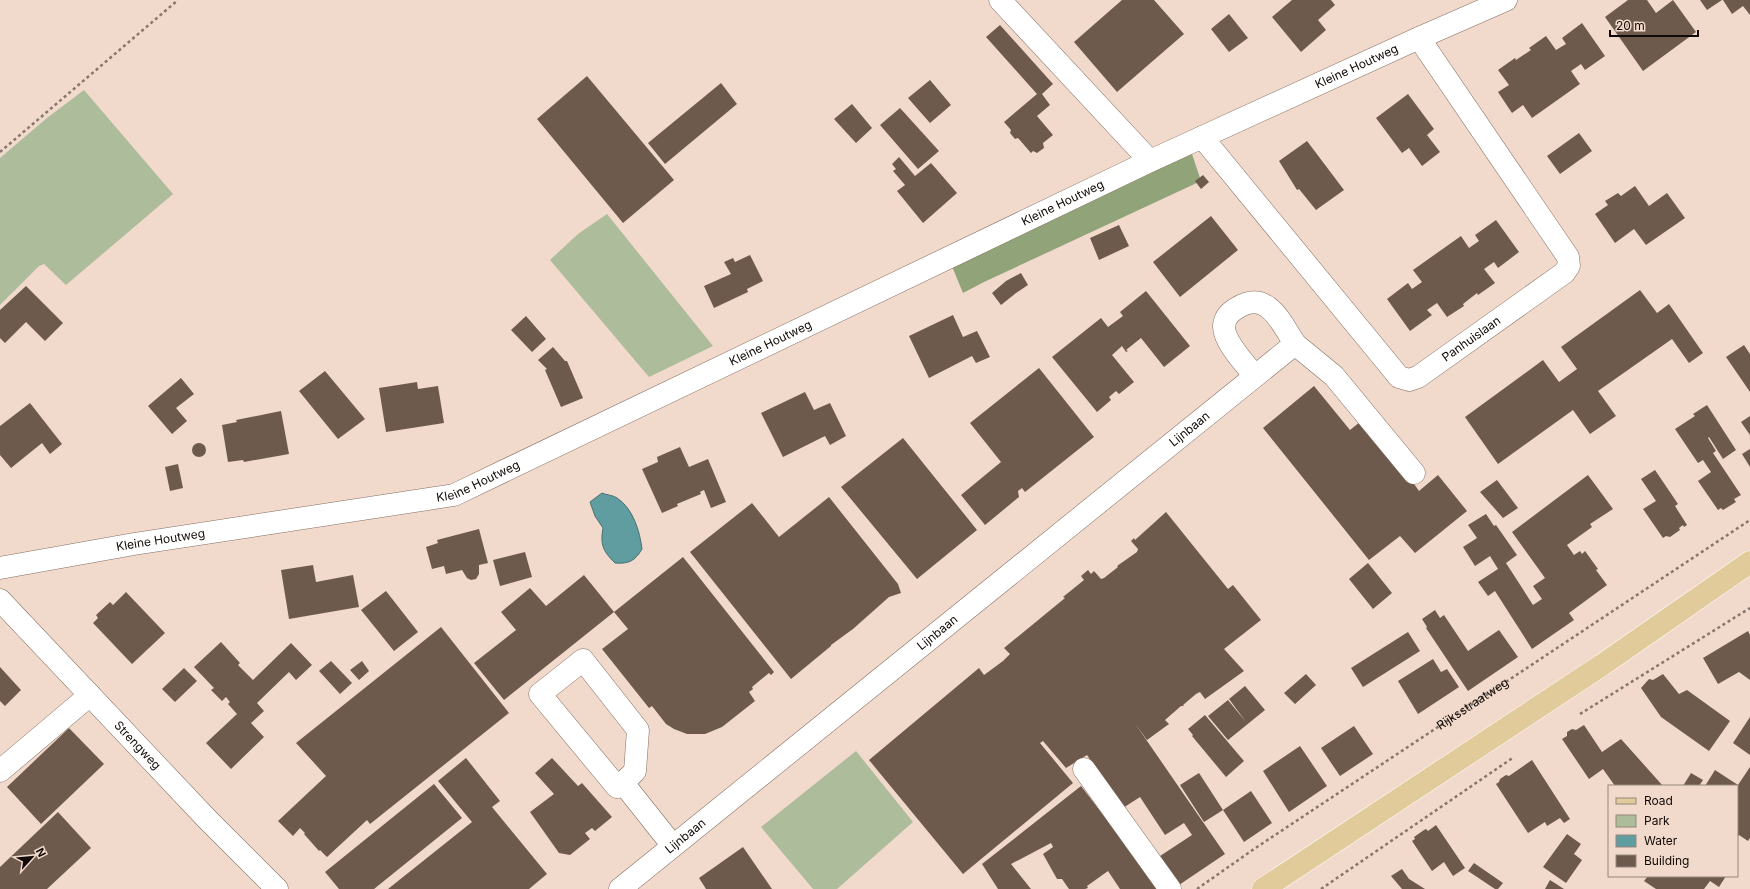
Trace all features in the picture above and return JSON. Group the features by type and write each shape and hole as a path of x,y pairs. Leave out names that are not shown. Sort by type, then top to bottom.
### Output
{"main road":[{"path":"1263,889 1602,665 1750,562"}],"street":[{"path":"1000,0 1150,161"},
{"name":"Kleine Houtweg","path":"0,568 134,544 454,495 1150,161 1419,38 1506,0"},
{"name":"Panhuislaan","path":"1202,137 1399,377 1409,380 1418,377 1564,273 1569,266 1568,257 1419,38"},
{"path":"1255,376 1231,347 1224,327 1228,313 1245,302 1259,301 1276,313 1295,344 1334,376 1414,473"},
{"name":"Lijnbaan","path":"620,889 1295,344"},
{"name":"Strengweg","path":"0,600 207,819 277,889"},
{"path":"583,660 638,730 635,771 623,783 617,788 540,694 583,660"},
{"path":"0,771 90,695"},
{"path":"1084,770 1170,889"},
{"path":"623,783 673,846"}],"path":[{"path":"0,152 178,0"},
{"name":"Rijksstraatweg","path":"1197,889 1254,849 1750,520"},
{"path":"1578,715 1750,608"},
{"path":"1321,889 1520,754"}],"green space":[{"path":"84,90 173,194 66,285 44,264 39,266 0,305 0,158 47,118"},
{"path":"1191,151 1201,181 963,293 951,264"},
{"path":"607,214 713,346 649,377 550,260 578,234"},
{"path":"856,751 913,822 837,889 813,889 761,827"}],"water":[{"path":"602,493 615,497 623,502 635,521 640,535 642,549 631,561 615,563 603,547 603,528 595,516 590,502"}],"building":[{"path":"1122,0 1154,0 1184,34 1117,92 1074,42"},
{"path":"1292,0 1331,0 1335,5 1318,20 1326,30 1301,52 1272,17"},
{"path":"1628,0 1647,0 1656,13 1673,0 1696,32 1643,71 1605,17"},
{"path":"1700,0 1722,0 1707,10"},
{"path":"1723,0 1750,0 1750,15 1743,6 1732,14"},
{"path":"1229,14 1248,38 1229,52 1211,29"},
{"path":"1582,23 1605,56 1585,70 1581,64 1571,71 1580,84 1532,118 1523,105 1512,113 1498,92 1509,85 1498,70 1515,58 1516,60 1531,50 1529,48 1546,36 1556,50 1566,44 1562,38"},
{"path":"1000,25 1053,84 1042,94 1050,105 1037,116 1053,135 1043,143 1044,148 1037,153 1033,151 1031,153 1018,138 1015,139 1010,133 1011,130 1004,122 1037,94 986,37"},
{"path":"587,76 674,180 623,223 537,119"},
{"path":"930,80 951,105 930,123 908,98"},
{"path":"721,83 737,104 665,164 648,143"},
{"path":"1408,94 1434,129 1427,135 1440,152 1422,166 1409,148 1402,153 1376,118"},
{"path":"852,104 872,128 856,143 834,119"},
{"path":"900,108 939,151 918,169 880,125"},
{"path":"1579,133 1592,151 1560,174 1547,156"},
{"path":"1307,141 1344,190 1316,210 1299,189 1297,190 1279,161"},
{"path":"899,157 915,176 931,163 957,193 923,223 897,191 905,185 893,171 896,169 892,164"},
{"path":"1203,175 1209,182 1201,189 1195,181"},
{"path":"1635,186 1649,206 1667,193 1685,218 1646,245 1634,229 1615,243 1595,214 1608,205 1605,201 1618,193 1621,196"},
{"path":"1211,216 1238,250 1180,297 1153,262"},
{"path":"1496,220 1519,252 1498,268 1494,262 1484,269 1495,283 1478,295 1477,293 1463,304 1464,306 1447,317 1437,303 1427,310 1432,315 1410,331 1387,299 1408,283 1412,289 1422,282 1413,270 1461,236 1469,248 1479,241 1475,235"},
{"path":"1119,225 1129,246 1099,260 1090,238"},
{"path":"750,255 763,281 747,289 748,292 714,308 704,286 731,274 724,262 733,258 735,262"},
{"path":"1021,273 1028,285 1001,305 992,293 1006,281"},
{"path":"26,286 63,323 45,341 26,322 5,343 0,338 0,310"},
{"path":"1640,290 1657,313 1669,304 1703,353 1689,363 1672,339 1598,391 1616,416 1590,434 1573,410 1498,464 1465,417 1543,360 1559,382 1577,369 1561,347"},
{"path":"1146,291 1190,346 1164,367 1141,338 1126,350 1128,351 1126,352 1122,346 1112,355 1134,382 1119,394 1116,391 1109,397 1111,400 1097,412 1052,357 1101,318 1108,327 1123,316 1120,312"},
{"path":"953,315 963,337 977,331 990,357 976,363 972,356 929,378 909,336"},
{"path":"526,316 546,339 532,352 511,330"},
{"path":"1744,345 1750,354 1750,392 1726,357"},
{"path":"553,347 565,361 567,361 583,398 561,407 545,370 547,369 538,360"},
{"path":"1039,368 1094,437 1025,492 1022,488 1018,491 1019,497 985,525 961,495 1001,462 970,423"},
{"path":"325,371 365,419 338,439 299,391"},
{"path":"181,378 194,394 176,408 187,421 172,434 148,406"},
{"path":"417,382 418,389 438,386 444,423 386,432 379,388"},
{"path":"1314,386 1350,430 1360,422 1409,483 1412,481 1419,491 1438,475 1467,511 1415,553 1400,536 1369,560 1263,428"},
{"path":"805,392 814,410 830,403 846,436 830,445 825,436 783,457 761,413"},
{"path":"30,403 62,444 50,454 42,443 11,468 0,455 0,426"},
{"path":"1707,405 1736,450 1723,459 1709,437 1708,438 1716,451 1713,453 1741,495 1734,499 1736,502 1723,510 1721,508 1718,510 1698,481 1711,472 1703,460 1698,463 1675,429 1695,416 1693,414"},
{"path":"281,411 289,454 244,462 243,460 228,462 222,425 237,422 236,420"},
{"path":"1750,416 1750,435 1741,422"},
{"path":"903,438 977,530 917,579 841,487"},
{"path":"196,443 202,443 206,447 206,453 202,457 196,457 192,453 192,447"},
{"path":"680,447 689,467 708,459 726,502 711,508 704,490 700,492 701,494 677,504 678,506 662,513 642,469 658,462 657,457"},
{"path":"1750,449 1750,467 1742,454"},
{"path":"178,464 183,488 170,491 165,467"},
{"path":"1655,470 1678,504 1675,506 1687,525 1684,527 1683,525 1679,528 1680,530 1670,537 1666,536 1663,538 1643,509 1656,501 1641,479"},
{"path":"1588,475 1613,509 1590,524 1592,527 1567,545 1574,555 1580,551 1582,554 1585,551 1607,585 1569,613 1574,620 1532,649 1495,591 1488,596 1478,582 1498,569 1490,556 1475,566 1463,547 1477,538 1468,525 1486,514 1494,526 1496,525 1517,555 1506,563 1533,605 1542,599 1533,586 1545,578 1512,532"},
{"path":"1497,480 1518,508 1503,518 1480,492"},
{"path":"829,497 898,584 901,593 889,597 853,629 831,645 791,679 690,552 752,503 779,537"},
{"path":"1166,512 1228,589 1233,585 1261,620 1224,649 1244,671 1205,699 1200,692 1196,694 1183,705 1184,706 1181,706 1165,720 1169,724 1147,740 1134,722 1225,854 1176,887 1157,858 1192,835 1184,823 1165,835 1140,797 1123,808 1087,755 1066,768 1043,741 1040,743 1073,783 963,874 869,760 979,668 984,675 1003,661 1010,654 1004,648 1065,598 1063,597 1084,580 1081,576 1088,570 1091,574 1094,571 1101,579 1104,578 1118,567 1117,566 1137,552 1138,549 1131,541 1134,538 1135,540"},
{"path":"479,529 488,563 479,565 479,574 476,579 471,580 467,578 462,570 446,574 444,566 432,569 426,547 438,543 437,540"},
{"path":"525,552 532,577 500,586 493,560"},
{"path":"683,557 774,672 771,675 769,673 752,687 753,689 749,692 755,701 722,727 705,734 687,734 666,724 652,706 649,708 602,649 628,629 614,612"},
{"path":"1368,563 1392,593 1373,609 1349,579"},
{"path":"313,565 316,582 353,575 359,607 289,619 281,570"},
{"path":"584,575 614,612 504,700 474,663 516,630 501,612 530,588 546,606"},
{"path":"386,591 418,632 394,651 361,610"},
{"path":"126,592 165,633 132,664 93,623 98,618 96,615 110,602 113,605"},
{"path":"1435,610 1440,618 1444,615 1468,651 1499,630 1518,657 1468,691 1426,628 1427,627 1422,619"},
{"path":"441,627 509,713 370,824 367,820 327,857 320,850 319,851 300,828 293,836 278,821 326,776 296,743"},
{"path":"1748,631 1750,635 1750,680 1739,672 1718,684 1703,658"},
{"path":"1408,632 1420,651 1363,687 1351,668"},
{"path":"221,642 240,663 238,665 253,680 291,643 312,665 296,680 289,672 257,703 264,711 251,723 264,737 231,769 206,743 237,714 228,704 230,702 226,697 222,701 211,690 214,688 194,667"},
{"path":"1433,659 1441,672 1447,669 1459,687 1418,714 1398,681"},
{"path":"331,661 352,683 340,694 319,671"},
{"path":"362,661 369,671 359,680 350,670"},
{"path":"0,667 21,690 5,706 0,701"},
{"path":"184,668 197,681 175,702 162,689"},
{"path":"1306,674 1316,685 1295,704 1284,693"},
{"path":"1663,674 1679,694 1687,690 1730,721 1709,751 1661,717 1641,688 1649,679 1653,680"},
{"path":"1245,686 1265,710 1228,740 1208,716 1228,700 1246,722 1229,699"},
{"path":"1205,715 1244,761 1226,777 1192,736 1193,735 1188,729"},
{"path":"1750,717 1750,755 1733,743"},
{"path":"1584,725 1602,752 1621,739 1662,785 1614,785 1603,769 1589,779 1562,739 1567,736 1567,732 1572,729 1576,730"},
{"path":"1354,726 1373,754 1340,776 1321,748"},
{"path":"69,728 104,764 41,824 7,787"},
{"path":"1300,746 1327,786 1289,812 1263,771"},
{"path":"466,758 500,801 492,807 547,874 529,889 388,889 472,822 438,781"},
{"path":"552,758 578,786 582,783 612,817 595,831 592,828 585,833 590,839 570,855 559,853 530,812 554,794 535,773"},
{"path":"1532,760 1570,819 1564,823 1560,818 1547,826 1545,822 1528,833 1496,784 1506,775 1509,776"},
{"path":"1750,767 1750,838 1748,841 1739,835 1738,836 1738,785"},
{"path":"1715,770 1738,785 1706,785"},
{"path":"1199,773 1223,810 1204,822 1180,785"},
{"path":"1691,773 1703,780 1700,785 1684,785"},
{"path":"434,784 462,818 374,889 339,889 325,872"},
{"path":"1081,786 1160,889 1120,889 1108,871 1087,886 1088,888 1069,889 1062,879 1057,879 1043,854 1053,847 1051,843 1011,864 1031,889 998,889 982,864"},
{"path":"1251,791 1272,823 1244,842 1223,810"},
{"path":"58,812 91,848 47,889 0,889 0,867"},
{"path":"1436,825 1465,868 1453,876 1444,862 1432,871 1412,841 1415,839 1414,837 1424,830 1426,829 1428,831"},
{"path":"1567,834 1581,844 1574,854 1582,860 1566,883 1543,867"},
{"path":"743,847 772,889 706,889 699,878"},
{"path":"1474,863 1503,883 1498,889 1495,889 1468,871"},
{"path":"1402,869 1409,879 1425,889 1402,889 1391,876"},
{"path":"1647,877 1725,877 1719,887 1710,881 1704,889 1656,889 1644,881"},
{"path":"1550,880 1564,889 1545,889"}]}
